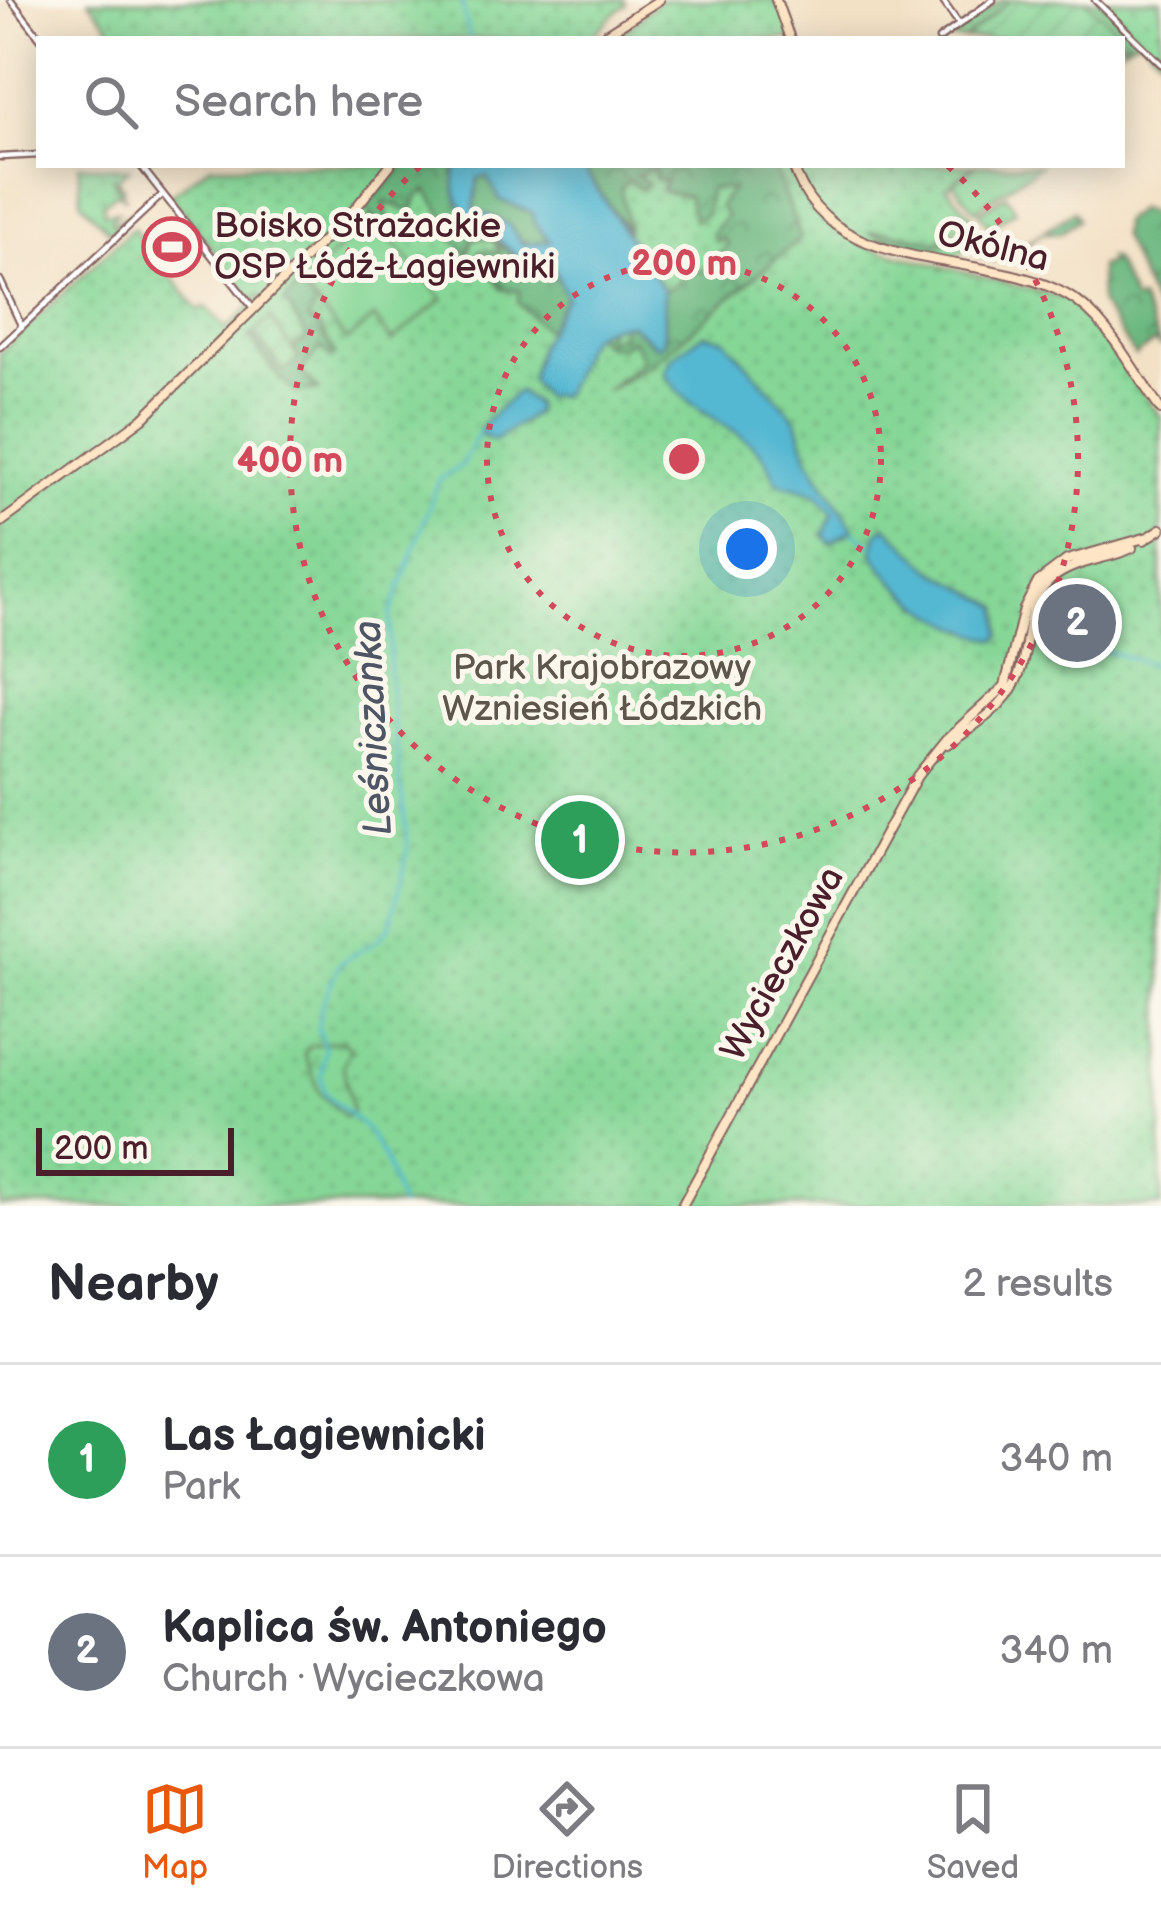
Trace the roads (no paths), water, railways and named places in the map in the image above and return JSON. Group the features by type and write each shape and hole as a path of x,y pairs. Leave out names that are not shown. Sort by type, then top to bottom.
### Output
{"street":[{"path":"11,0 39,36"},
{"path":"603,36 659,0"},
{"path":"942,0 959,24"},
{"path":"943,36 992,0"},
{"path":"1095,0 1161,64"},
{"path":"779,1 789,36"},
{"path":"0,157 36,155"},
{"path":"142,168 254,309"},
{"path":"0,523 129,430 354,210 388,168"},
{"name":"Okólna","path":"795,168 814,203 866,241 1045,285 1073,298 1096,320 1161,410"},
{"path":"0,347 163,194"},
{"path":"0,280 22,327"},
{"name":"Wycieczkowa","path":"682,1206 908,791 937,752 1011,691 1022,665 1034,604 1046,586 1074,566 1123,552 1161,529"}],"water":[{"path":"457,168 583,168 664,290 664,343 656,346 631,324 598,331 583,347 562,395 543,397 530,379 539,345 566,297 554,267 543,258 521,261 464,210 458,198","holes":["487,177 500,200 533,213 534,223 550,241 523,244 508,224 474,209 478,178"]},
{"path":"704,334 725,339 797,420 808,457 854,529 830,543 823,535 833,513 816,493 778,483 755,447 674,386 665,372 673,356"},
{"path":"518,391 535,404 535,413 494,441 481,435 482,425"},
{"path":"886,526 933,570 1000,607 1001,635 996,640 960,627 910,596 873,552 877,533"}],"waterway":[{"path":"461,0 469,36"},
{"name":"Leśniczanka","path":"400,1206 385,1160 366,1129 326,1094 321,1076 325,1048 318,1029 321,1008 339,964 379,939 390,926 408,851 389,676 391,613 439,480 461,466 480,431"},
{"path":"853,531 874,546"},
{"path":"1034,630 1161,667"}],"place":[{"name":"Boisko Strażackie OSP Łódź-Łagiewniki","path":"172,247"},
{"name":"Kaplica św. Antoniego","path":"1077,623"},
{"name":"Las Łagiewnicki","path":"580,840"}],"park label":[{"name":"Park Krajobrazowy Wzniesień Łódzkich","path":"602,688"}]}
